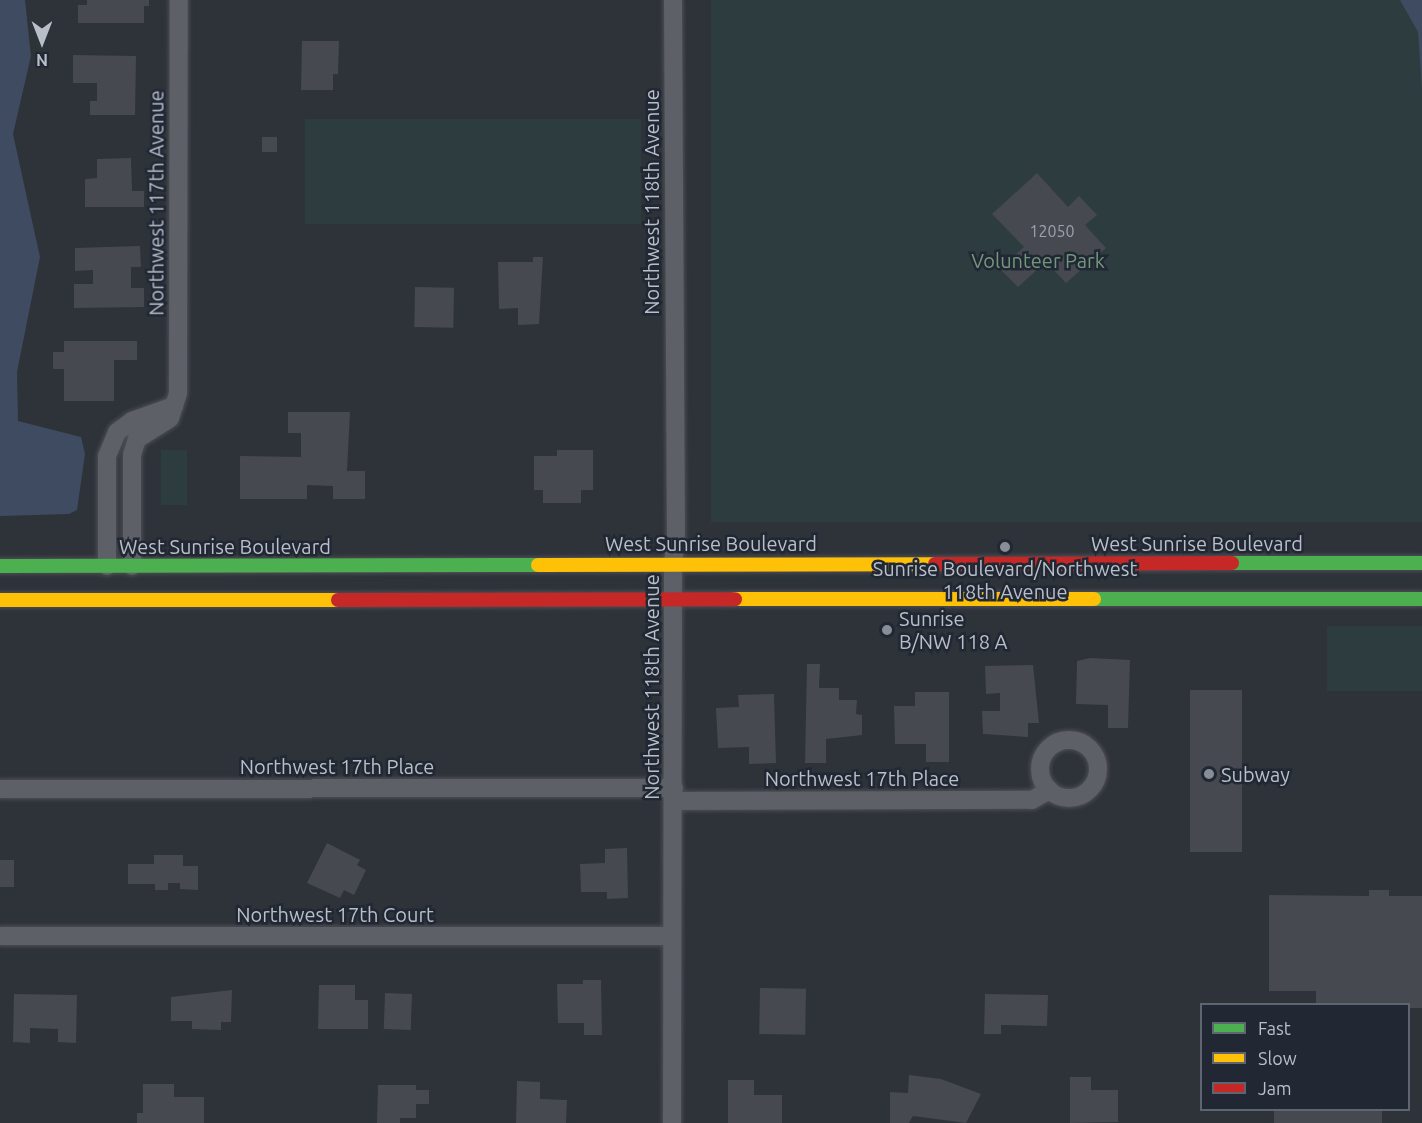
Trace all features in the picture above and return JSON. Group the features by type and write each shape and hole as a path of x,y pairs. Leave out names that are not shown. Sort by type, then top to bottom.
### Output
{"highway":[{"name":"West Sunrise Boulevard","path":"0,566 673,562 1422,563"},
{"path":"0,600 1422,599"}],"street":[{"name":"Northwest 117th Avenue","path":"174,406 178,393 179,0"},
{"name":"Northwest 118th Avenue","path":"672,1123 673,562 676,540 673,0"},
{"path":"107,566 107,456 117,432 132,421 174,406"},
{"path":"132,566 132,454 137,439 170,418 174,406"},
{"path":"107,488 132,488"},
{"name":"Northwest 17th Place","path":"0,789 1032,800 1050,790"},
{"name":"Northwest 17th Court","path":"0,936 671,936"}],"green space":[{"name":"Volunteer Park","path":"711,0 1422,0 1422,522 711,522"},
{"path":"305,119 641,119 641,224 305,224"},
{"path":"161,450 187,450 187,505 161,505"},
{"path":"1327,626 1422,626 1422,691 1327,691"}],"water":[{"path":"0,0 25,0 31,56 13,134 40,257 17,372 18,421 81,437 85,454 77,510 69,514 0,516"},
{"path":"1400,0 1422,0 1422,89 1418,32"}],"building":[{"path":"87,0 149,0 149,6 144,6 144,23 78,23 78,5 87,5"},
{"path":"302,41 339,41 338,74 333,74 333,90 301,90"},
{"path":"73,55 136,56 135,115 90,115 90,101 97,101 97,83 73,83"},
{"path":"262,137 277,137 277,152 262,152"},
{"path":"131,158 132,191 144,191 144,207 85,207 85,179 97,178 97,159"},
{"path":"1037,173 1068,207 1079,196 1097,215 1085,225 1106,248 1066,283 1047,263 1049,259 1018,287 1000,269 1024,247 992,214"},
{"path":"140,246 141,267 131,267 131,288 144,288 144,307 74,308 74,284 93,284 93,270 75,271 75,248"},
{"path":"533,257 543,257 539,324 518,325 518,308 499,309 498,262 533,262"},
{"path":"415,287 454,288 453,328 414,327"},
{"path":"64,341 137,341 137,360 114,360 114,401 64,401 64,369 53,369 53,352 64,352"},
{"path":"288,412 350,412 347,471 365,471 365,499 333,499 333,486 307,485 307,499 240,499 240,456 301,457 301,433 288,433"},
{"path":"557,450 593,450 593,490 581,490 581,503 543,503 543,490 534,490 534,456 557,456"},
{"path":"1090,658 1130,660 1128,728 1108,728 1108,705 1076,704 1077,661"},
{"path":"807,664 820,664 819,688 839,688 839,700 857,700 856,714 862,715 862,735 826,739 826,763 805,763"},
{"path":"1033,665 1039,723 1028,723 1028,737 983,734 982,711 1000,711 1000,693 986,694 985,666"},
{"path":"1190,690 1242,690 1242,852 1190,852"},
{"path":"915,692 949,692 949,762 926,762 926,744 895,744 894,706 915,706"},
{"path":"774,694 776,763 749,764 749,747 718,748 716,708 739,707 738,695"},
{"path":"327,843 360,860 357,865 366,870 354,895 344,890 340,898 307,883"},
{"path":"627,848 628,898 607,899 607,892 581,892 580,864 605,863 605,849"},
{"path":"154,855 183,855 183,866 198,866 198,890 180,889 180,883 168,883 168,890 155,890 155,884 128,884 128,864 154,864"},
{"path":"0,860 14,860 14,887 0,887"},
{"path":"1369,890 1389,890 1389,896 1422,896 1422,1008 1410,1008 1410,1003 1316,1003 1316,991 1269,991 1269,895 1369,896"},
{"path":"583,980 601,980 602,1035 584,1035 584,1023 558,1023 557,984 583,984"},
{"path":"319,985 355,985 355,1000 368,1000 368,1029 318,1029"},
{"path":"760,988 806,989 805,1035 759,1034"},
{"path":"232,990 231,1022 221,1022 221,1030 192,1029 192,1021 171,1021 171,997"},
{"path":"385,993 412,994 411,1030 384,1029"},
{"path":"14,994 77,995 76,1043 58,1042 58,1029 30,1028 30,1043 13,1042"},
{"path":"985,994 1048,995 1047,1026 1001,1025 1001,1034 984,1034"},
{"path":"909,1075 941,1079 981,1094 966,1123 913,1116 909,1123 890,1123 890,1092 908,1093"},
{"path":"1070,1077 1091,1077 1091,1090 1118,1090 1118,1122 1070,1123"},
{"path":"728,1080 754,1080 754,1095 782,1095 782,1123 728,1123"},
{"path":"517,1081 540,1082 540,1099 567,1100 566,1123 516,1123"},
{"path":"143,1084 174,1084 174,1097 204,1097 204,1123 137,1123 137,1113 143,1113"},
{"path":"378,1085 416,1085 416,1090 429,1090 429,1104 416,1104 416,1118 400,1118 400,1123 377,1123"},
{"path":"1274,1111 1382,1111 1382,1123 1274,1123"}],"traffic: fast":[{"path":"1232,563 1422,563"},
{"path":"0,566 538,565"},
{"path":"1094,599 1422,599"}],"traffic: slow":[{"path":"538,565 935,564"},
{"path":"735,599 1094,599"},
{"path":"0,600 338,600"}],"traffic: jam":[{"path":"935,564 1232,563"},
{"path":"338,600 735,599"}],"place":[{"name":"Sunrise Boulevard/Northwest 118th Avenue","path":"1005,547"},
{"name":"Sunrise B/NW 118 A","path":"887,630"},
{"name":"Subway","path":"1209,774"}]}
